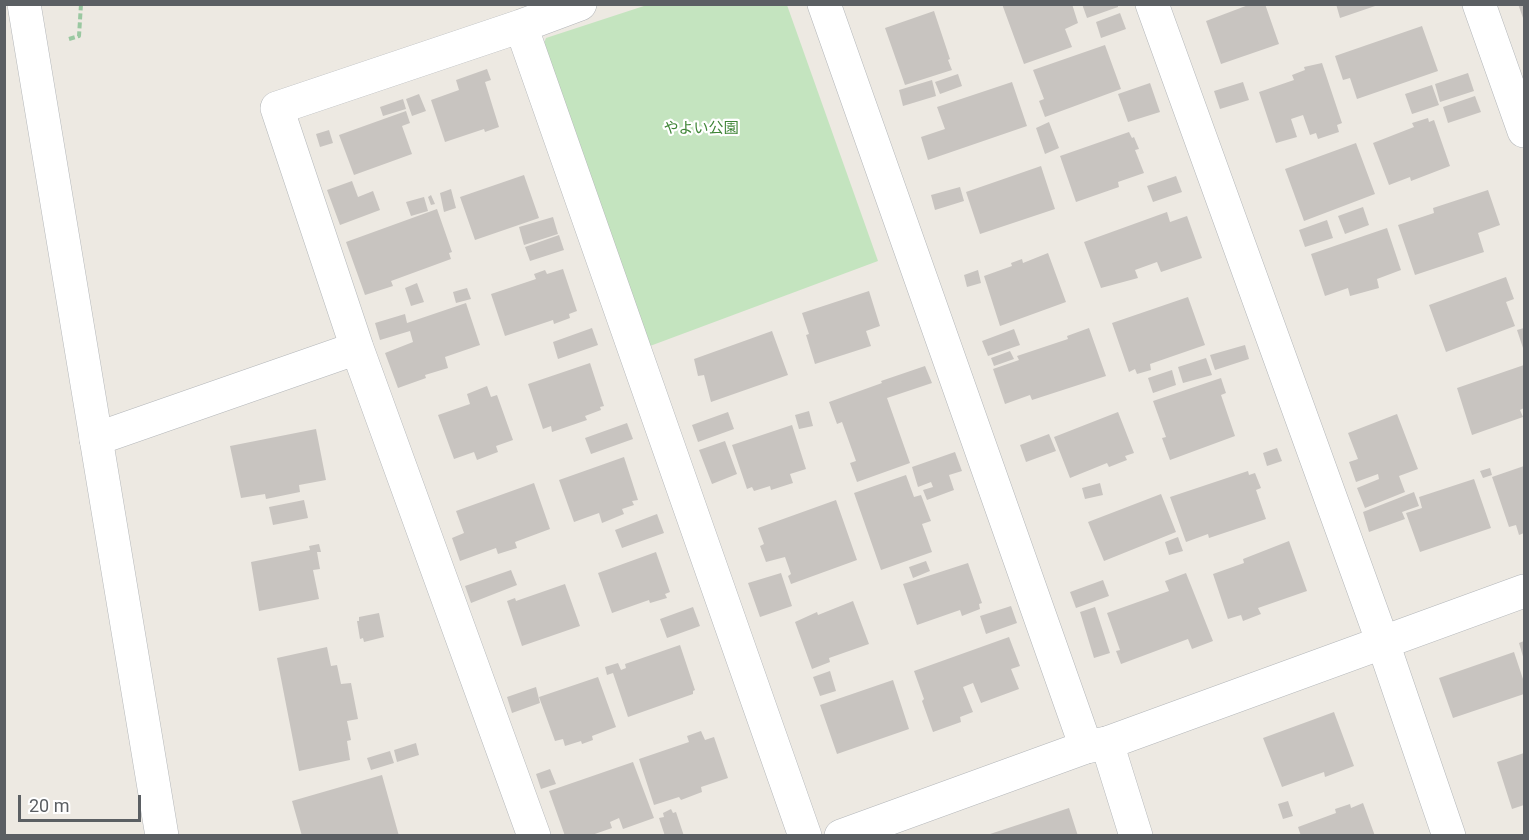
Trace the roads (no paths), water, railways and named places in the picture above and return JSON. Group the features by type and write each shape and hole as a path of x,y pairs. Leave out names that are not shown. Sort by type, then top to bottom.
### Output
{"street":[{"path":"24,4 162,836"},
{"path":"534,836 357,348 277,108 580,4"},
{"path":"824,4 1096,745 1136,836"},
{"path":"1152,4 1383,644 1449,836"},
{"path":"1479,4 1524,131"},
{"path":"521,26 805,836"},
{"path":"96,439 357,348"},
{"path":"841,836 1383,644 1524,591"}],"park label":[{"name":"やよい公園","path":"701,129"}]}
